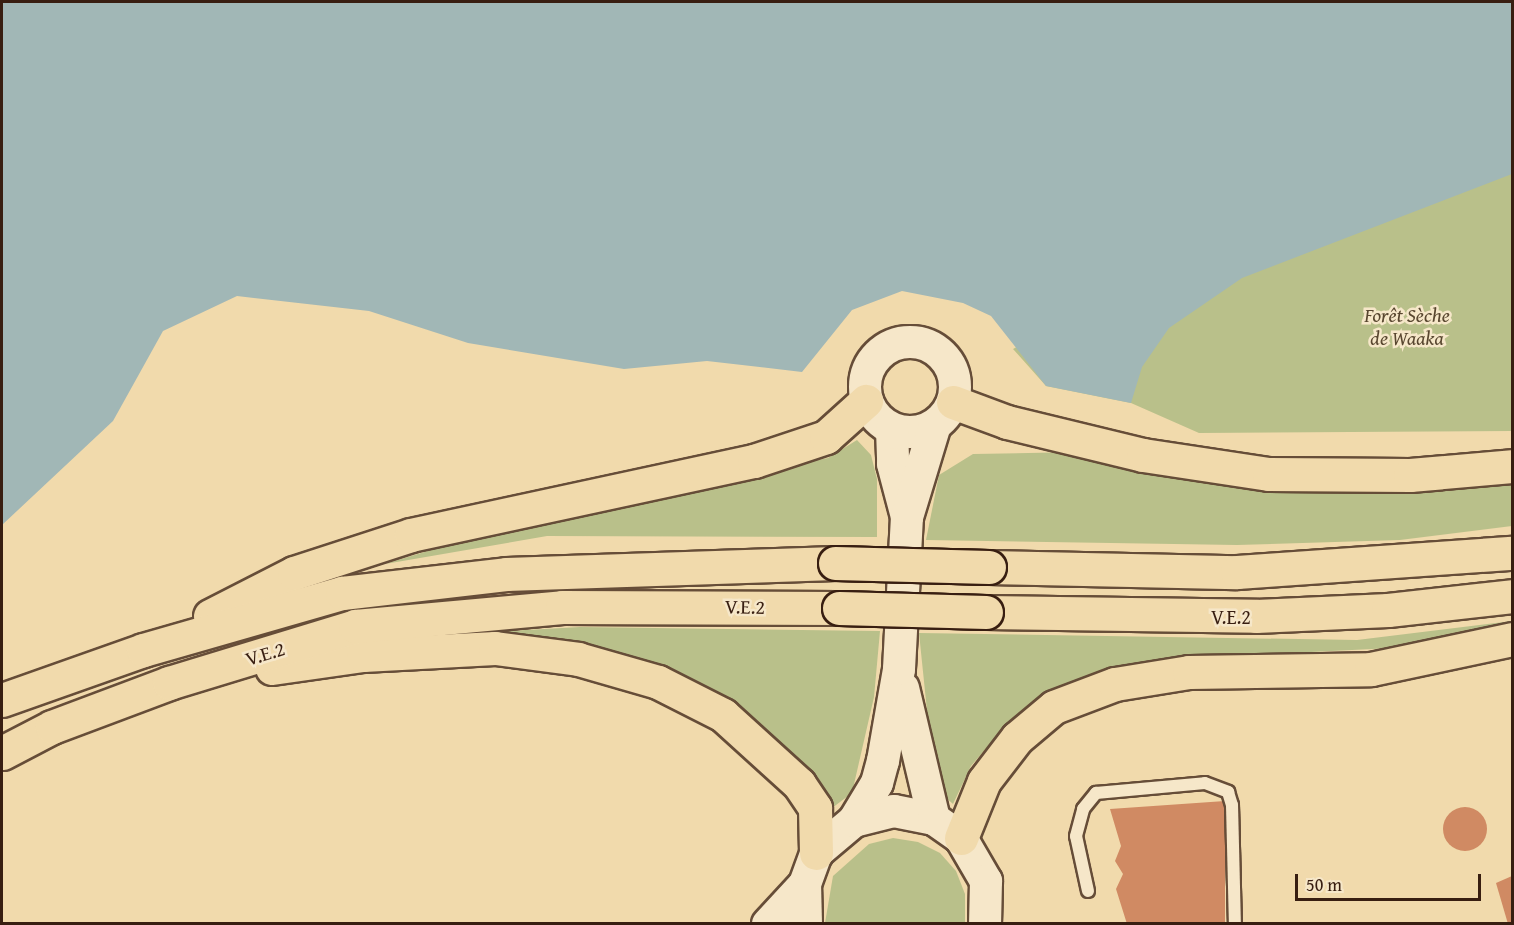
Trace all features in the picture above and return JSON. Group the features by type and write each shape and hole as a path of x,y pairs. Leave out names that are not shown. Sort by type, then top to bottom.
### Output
{"highway":[{"path":"143,650 294,573 411,535 754,460 826,437 866,401"},
{"path":"944,413 1007,422 1143,455 1269,474 1410,476 1512,466"},
{"name":"V.E.2","path":"2,700 143,650 342,593 506,574 836,563 1237,572 1512,553"},
{"name":"V.E.2","path":"2,753 52,727 169,683 355,626 562,607 839,608 1256,616 1388,610 1512,597"},
{"path":"961,838 984,781 1017,738 1054,707 1114,684 1189,672 1371,669 1512,639"},
{"path":"169,683 363,655 495,648 578,659 658,682 723,715 799,784 814,808 816,853"}],"street":[{"path":"806,924 805,884 816,853 854,821 877,783 899,669 907,517 944,413 952,370 938,352 918,342 902,342 875,357 866,378 866,401 892,429 919,432 944,413"},
{"path":"892,429 893,464 907,517"},
{"path":"899,669 934,819"},
{"path":"854,821 894,811 934,819 961,838 982,873 990,918"},
{"path":"768,924 805,884"}],"lane":[{"path":"1088,891 1076,836 1083,809 1096,793 1205,783 1228,792 1232,806 1235,924"}],"green space":[{"name":"Forêt Sèche de Waaka","path":"1512,74 1512,431 1199,433 1131,403 1046,386 1013,349"},
{"path":"857,440 871,455 877,479 877,537 547,536 385,564 546,515 828,458"},
{"path":"1078,452 1512,477 1512,526 1400,540 1237,545 926,540 939,475 973,454"},
{"path":"1512,621 1434,646 1228,656 1061,694 1006,725 971,766 953,804 935,788 919,633 1357,640"},
{"path":"580,627 880,631 874,697 852,793 828,811 727,706 457,634"},
{"path":"893,838 918,842 940,853 956,871 965,894 965,923 825,923 833,876 869,844"}],"shaded area":[{"path":"2,2 1512,2 1512,174 1242,278 1169,328 1142,367 1131,403 1046,386 991,316 963,303 902,291 852,310 802,372 707,361 624,369 468,343 369,311 237,296 163,331 113,421 2,525"}],"building":[{"path":"1225,801 1225,924 1127,924 1116,889 1123,874 1115,861 1121,846 1110,809"},
{"path":"1465,807 1474,808 1481,813 1486,820 1486,838 1481,845 1474,850 1465,851 1456,850 1449,845 1444,838 1443,829 1444,820 1449,813 1456,808"},
{"path":"1512,876 1512,924 1508,924 1496,883"}]}
